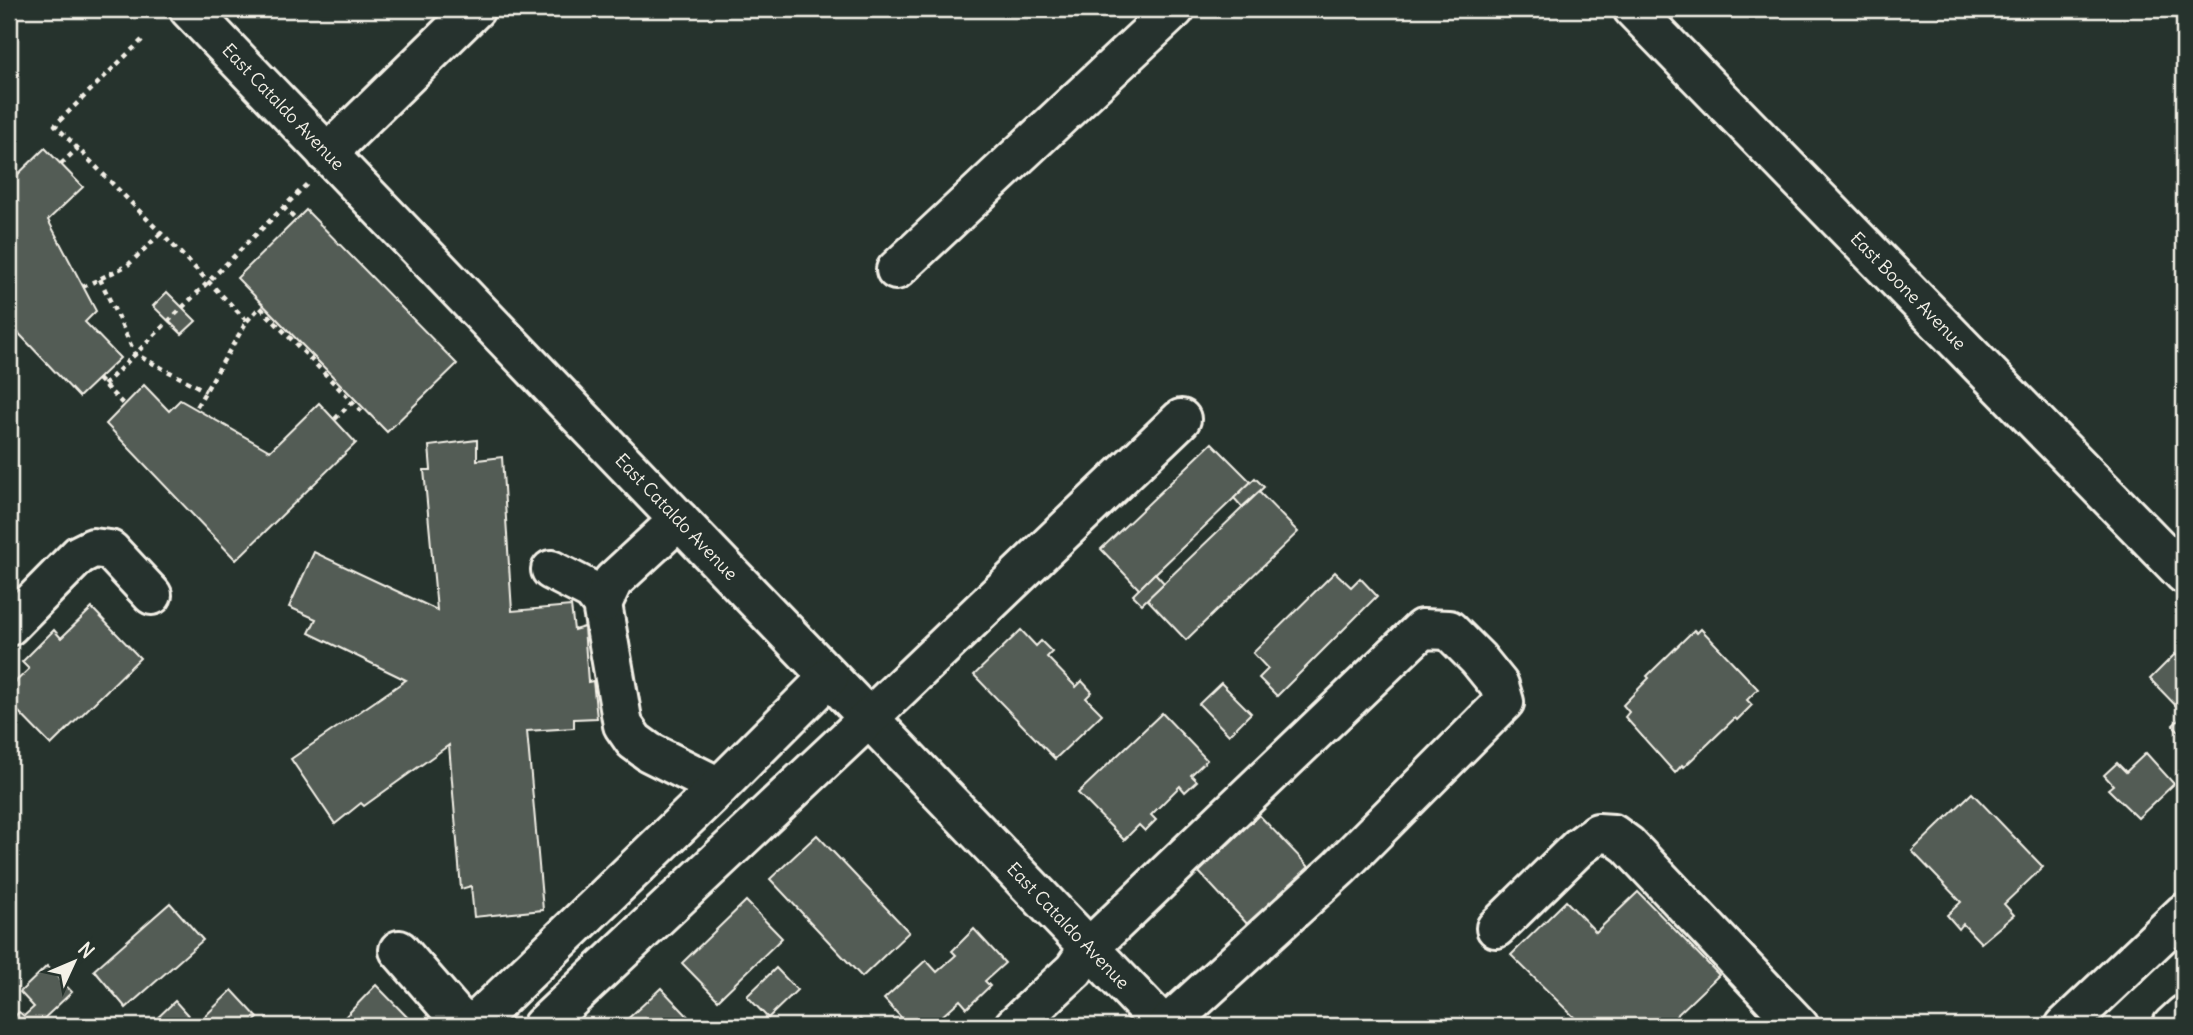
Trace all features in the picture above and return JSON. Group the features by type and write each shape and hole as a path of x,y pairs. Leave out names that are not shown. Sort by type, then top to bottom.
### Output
{"street":[{"name":"East Cataldo Avenue","path":"189,9 320,166 679,520 1165,1026"},
{"path":"320,166 475,9"},
{"path":"896,270 1175,9"},
{"name":"East Boone Avenue","path":"1633,9 2184,574"},
{"path":"542,1026 1181,419"},
{"path":"602,604 613,581 679,520"},
{"path":"9,626 79,555 93,548 110,550 152,595"},
{"path":"551,570 592,591 602,604 622,725 634,741 649,752 719,787"},
{"path":"1014,1026 1074,970 1089,948 1422,629 1450,630 1499,685 1504,702 1339,868 1165,1026"},
{"path":"472,1026 830,677"},
{"path":"1496,928 1578,847 1598,833 1613,834 1628,845 1799,1026"},
{"path":"2065,1026 2184,913"},
{"path":"399,950 466,1026"},
{"path":"2172,1026 2184,1014"}],"path":[{"path":"142,40 55,125 247,321"},
{"path":"61,164 78,148"},
{"path":"104,385 283,207 320,166"},
{"path":"283,207 296,220"},
{"path":"83,287 128,265 161,233"},
{"path":"100,279 135,354 206,391"},
{"path":"195,409 247,321 260,307 363,414"},
{"path":"98,379 124,405"},
{"path":"335,419 352,402"}],"building":[{"path":"45,148 83,187 48,220 96,311 85,322 120,358 79,397 9,323 9,183"},
{"path":"306,210 457,364 387,432 237,278"},
{"path":"167,292 196,321 182,334 153,306"},
{"path":"144,385 169,411 180,400 270,451 319,403 356,443 236,560 106,424"},
{"path":"477,440 477,460 502,457 512,611 571,606 574,630 584,627 588,682 593,681 597,718 574,719 574,728 527,731 543,910 474,917 471,886 461,889 449,745 364,806 361,803 335,824 291,759 406,680 309,633 316,619 289,607 314,552 437,610 424,470 431,470 429,446"},
{"path":"1212,443 1251,482 1139,589 1101,549"},
{"path":"1255,478 1264,487 1242,507 1234,498"},
{"path":"1259,492 1298,532 1186,640 1147,599"},
{"path":"1335,572 1351,587 1360,578 1377,596 1277,696 1259,678 1268,669 1253,653"},
{"path":"1155,573 1164,583 1142,604 1133,595"},
{"path":"92,608 140,658 51,745 9,702 9,688 29,669 22,662 54,630 61,638"},
{"path":"1701,629 1758,689 1747,700 1752,705 1675,773 1625,717 1629,712 1623,705 1649,678 1647,676 1694,630 1697,633"},
{"path":"1021,630 1036,646 1041,641 1052,652 1047,657 1076,687 1082,681 1092,692 1086,698 1102,714 1055,759 974,675"},
{"path":"2175,654 2184,664 2184,714 2150,679"},
{"path":"1221,683 1251,713 1229,735 1199,704"},
{"path":"1162,713 1207,760 1191,775 1197,781 1185,792 1180,786 1151,815 1156,820 1145,831 1139,825 1124,840 1078,793"},
{"path":"2184,715 2184,736 2173,725"},
{"path":"2146,753 2174,784 2138,818 2108,789 2113,785 2104,775 2117,763 2126,772"},
{"path":"1972,793 2043,867 2004,904 2014,915 1981,943 1963,924 1959,929 1947,915 1961,902 1912,851"},
{"path":"1259,815 1311,869 1250,927 1199,872"},
{"path":"817,835 909,932 862,977 770,879"},
{"path":"1638,892 1719,975 1676,1016 1685,1026 1583,1026 1511,955 1566,901 1596,932"},
{"path":"746,901 782,938 718,1000 682,963"},
{"path":"170,903 203,940 126,1008 94,970"},
{"path":"974,929 1005,963 985,981 990,986 967,1008 960,1000 940,1018 943,1021 938,1026 909,1026 884,999 926,960 937,972 956,955 952,951"},
{"path":"47,966 72,992 36,1026 9,1026 9,1018 11,1020 19,1012 24,1016 34,1007 20,992"},
{"path":"776,968 797,990 768,1018 747,996"},
{"path":"376,985 413,1023 410,1026 352,1026 344,1018"},
{"path":"661,988 697,1026 620,1026"},
{"path":"232,990 258,1018 249,1026 195,1026"},
{"path":"175,1001 193,1021 187,1026 149,1026"},
{"path":"860,1019 867,1026 853,1026"}]}
